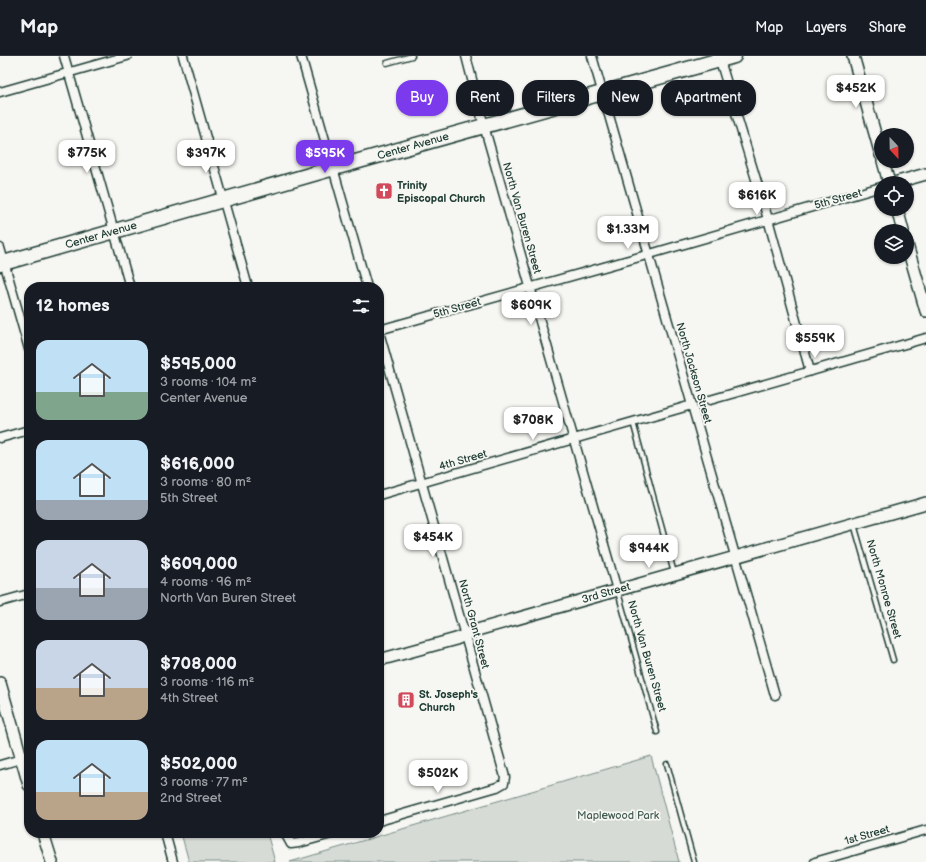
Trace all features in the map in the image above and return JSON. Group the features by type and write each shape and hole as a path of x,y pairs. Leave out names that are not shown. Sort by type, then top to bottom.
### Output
{"highway":[{"name":"Center Avenue","path":"644,80 724,57"},
{"name":"Center Avenue","path":"2,263 597,93"}],"street":[{"path":"64,56 129,282"},
{"path":"0,92 127,56"},
{"path":"183,56 247,282"},
{"path":"301,56 366,282"},
{"name":"North Van Buren Street","path":"466,56 484,126 617,590"},
{"name":"North Jackson Street","path":"592,56 599,80"},
{"path":"853,56 874,130"},
{"path":"724,57 810,371"},
{"name":"North Jackson Street","path":"609,116 650,254 775,695"},
{"path":"914,177 926,174"},
{"name":"5th Street","path":"384,330 874,189"},
{"path":"0,248 2,263 24,333"},
{"path":"912,264 926,311"},
{"path":"710,400 926,338"},
{"name":"North Grant Street","path":"384,348 505,777 504,784 497,787 384,820"},
{"name":"4th Street","path":"384,494 692,405"},
{"path":"0,438 24,431"},
{"name":"3rd Street","path":"384,659 456,639 465,634 735,556 926,503"},
{"path":"0,602 24,595"},
{"path":"0,683 24,755"},
{"path":"0,765 24,758"},
{"name":"1st Street","path":"815,862 926,830"},
{"path":"45,838 52,862"},
{"path":"167,838 174,862"},
{"path":"288,838 291,844 317,838"}],"lane":[{"path":"387,63 412,56"},
{"path":"633,422 674,574"},
{"name":"North Monroe Street","path":"854,524 893,660"},
{"name":"North Van Buren Street","path":"617,590 657,732"},
{"path":"667,764 694,862"}],"green space":[{"name":"Maplewood Park","path":"651,756 679,862 290,862 372,838 384,838 384,834"},
{"path":"182,838 268,838 275,862 189,862"}],"place":[{"name":"Trinity Episcopal Church","path":"384,191"},
{"name":"St. Joseph's Church","path":"406,700"}]}
